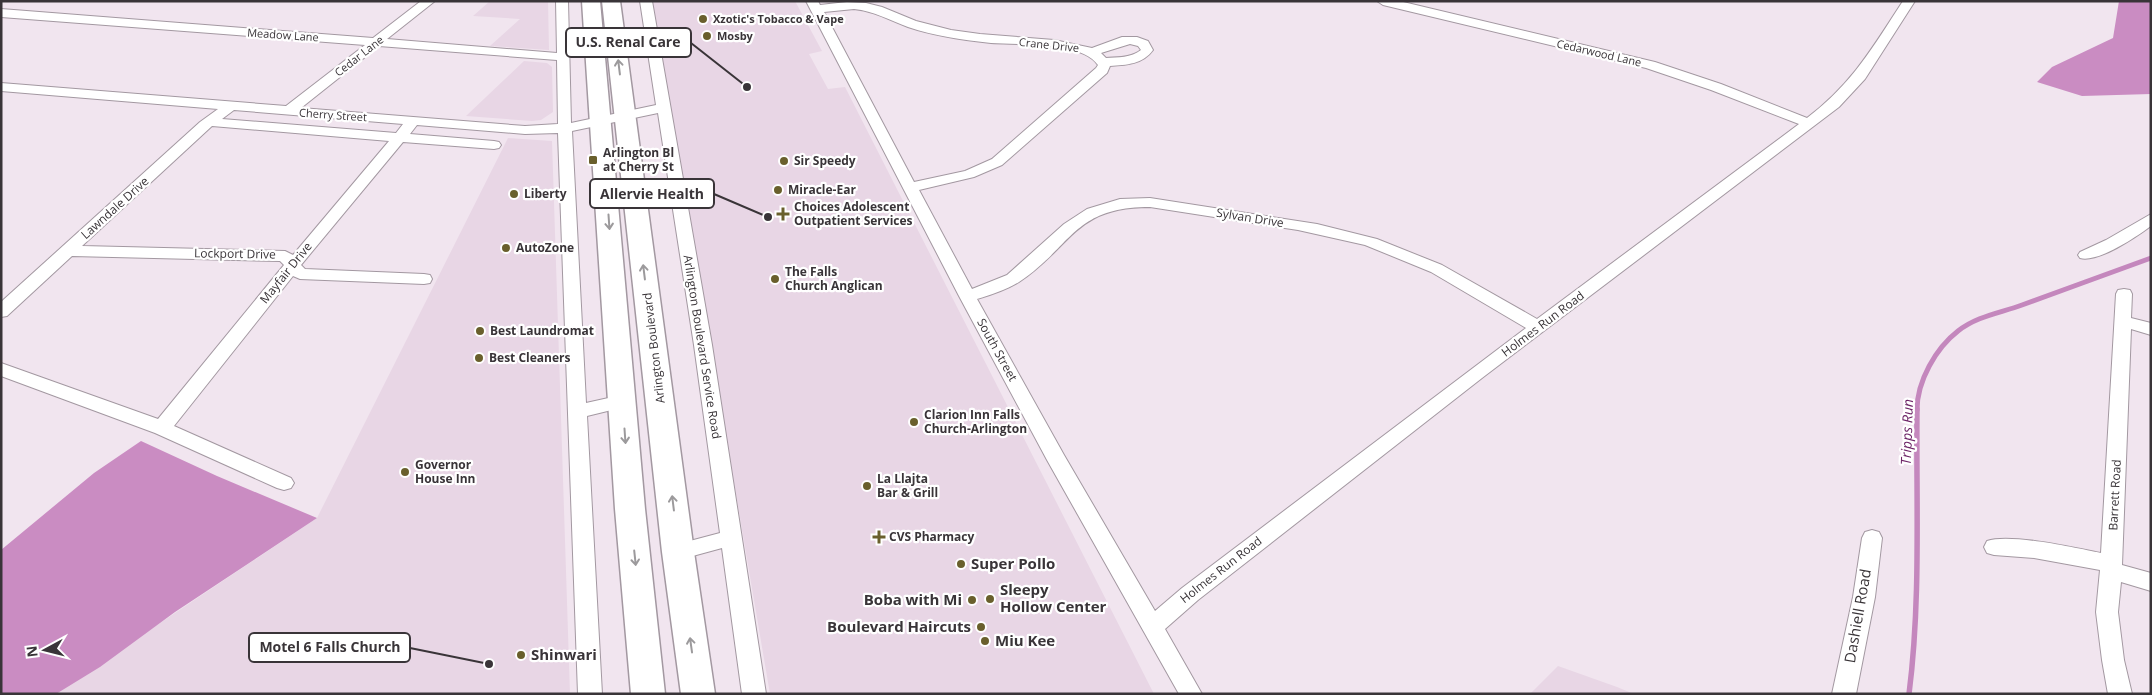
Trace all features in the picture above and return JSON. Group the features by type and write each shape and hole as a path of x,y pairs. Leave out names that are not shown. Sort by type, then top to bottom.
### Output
{"highway":[{"name":"Arlington Boulevard","path":"591,1 614,118 698,694"},
{"name":"Arlington Boulevard","path":"611,1 622,400 648,694"}],"street":[{"name":"Cedar Lane","path":"288,111 430,1"},
{"path":"562,1 565,128 590,694"},
{"name":"Arlington Boulevard Service Road","path":"646,1 662,108 703,345 754,694"},
{"name":"Cedarwood Lane","path":"1383,1 1650,65 1708,84 1809,123"},
{"name":"Holmes Run Road","path":"1154,626 1190,594 1834,104 1860,76 1909,1"},
{"name":"Crane Drive","path":"814,5 866,6 910,23 939,31 989,39 1076,46 1093,52 1103,62"},
{"name":"South Street","path":"814,5 967,296 1057,460 1154,626 1191,694"},
{"name":"Meadow Lane","path":"1,14 564,57"},
{"path":"910,187 968,174 997,162 1102,70 1103,62 1135,59 1145,54 1147,50 1142,43 1128,40 1113,42 1093,52"},
{"name":"Cherry Street","path":"1,87 525,130 565,128 662,108"},
{"name":"Lawndale Drive","path":"1,312 210,122 231,106"},
{"name":"Mayfair Drive","path":"162,428 293,264 413,121"},
{"name":"Cherry Street","path":"210,122 494,145"},
{"name":"Sylvan Drive","path":"967,296 1003,284 1018,275 1075,224 1092,212 1121,204 1155,203 1314,228 1372,242 1402,253 1466,283 1539,328"},
{"path":"2086,255 2128,236 2151,219"},
{"name":"Lockport Drive","path":"68,251 285,256 300,274 424,279"},
{"name":"Barrett Road","path":"2120,694 2113,660 2107,612 2111,567 2124,294"},
{"path":"2123,321 2151,329"},
{"path":"1,368 162,428 284,483"},
{"path":"578,412 622,400"},
{"path":"678,552 731,538"},
{"name":"Dashiell Road","path":"1844,694 1864,598 1872,538"},
{"path":"1994,547 2034,550 2111,567 2151,582"}],"shaded area":[{"path":"490,1 548,1 549,50 490,46 520,19 473,16"},
{"path":"652,1 795,1 822,51 809,54 828,89 845,87 1154,694 770,694"},
{"path":"2119,1 2151,1 2151,94 2082,96 2037,82 2052,67 2113,38"},
{"path":"524,61 547,63 552,67 553,112 541,120 532,121 466,116"},
{"path":"508,138 552,141 570,694 54,694 317,518"},
{"path":"141,441 217,476 317,518 175,612 100,667 56,694 1,694 1,550 94,473"},
{"path":"1558,666 1617,687 1634,694 1530,694"}],"waterway":[{"name":"Tripps Run","path":"1917,410 1920,388 1929,366 1942,346 1965,326 1981,318 2151,258"},
{"name":"Tripps Run","path":"1909,694 1917,587 1917,410"}],"place":[{"name":"Xzotic's Tobacco & Vape","path":"703,19"},
{"name":"Mosby","path":"707,36"},
{"name":"U.S. Renal Care","path":"747,87"},
{"name":"Arlington Bl at Cherry St","path":"593,160"},
{"name":"Sir Speedy","path":"784,161"},
{"name":"Miracle-Ear","path":"778,190"},
{"name":"Liberty","path":"514,194"},
{"name":"Choices Adolescent Outpatient Services","path":"783,214"},
{"name":"Allervie Health","path":"768,217"},
{"name":"AutoZone","path":"506,248"},
{"name":"The Falls Church Anglican","path":"775,279"},
{"name":"Best Laundromat","path":"480,331"},
{"name":"Best Cleaners","path":"479,358"},
{"name":"Clarion Inn Falls Church-Arlington","path":"914,422"},
{"name":"Governor House Inn","path":"405,472"},
{"name":"La Llajta Bar & Grill","path":"867,486"},
{"name":"CVS Pharmacy","path":"879,537"},
{"name":"Super Pollo","path":"961,564"},
{"name":"Sleepy Hollow Center","path":"990,599"},
{"name":"Boba with Mi","path":"972,600"},
{"name":"Boulevard Haircuts","path":"981,627"},
{"name":"Miu Kee","path":"985,641"},
{"name":"Shinwari","path":"521,655"},
{"name":"Motel 6 Falls Church","path":"489,664"}]}
